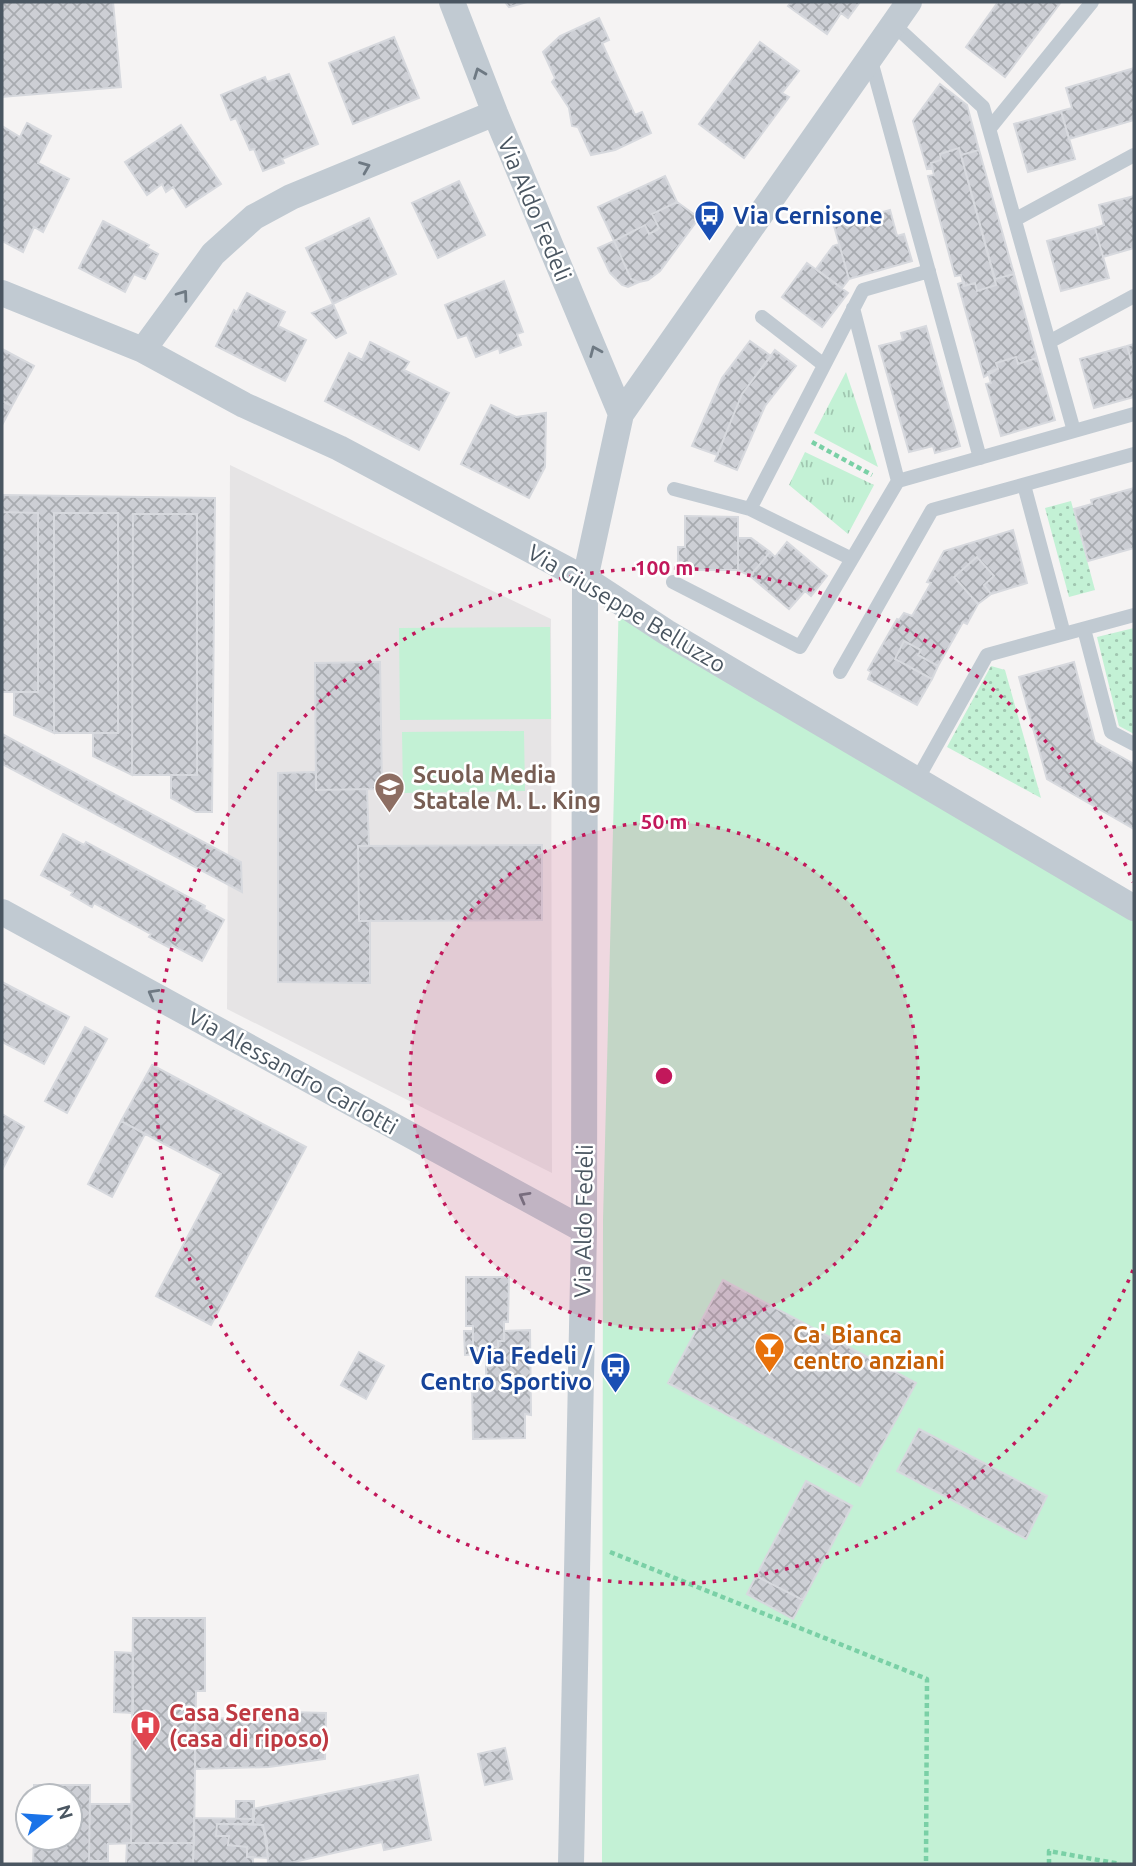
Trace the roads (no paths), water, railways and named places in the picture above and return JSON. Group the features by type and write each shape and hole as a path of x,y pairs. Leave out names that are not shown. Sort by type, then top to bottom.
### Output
{"street":[{"name":"Via Aldo Fedeli","path":"452,2 495,113 621,414 585,579 584,1230 572,1864"},
{"path":"621,414 909,2"},
{"path":"144,351 213,254 254,217 291,197 495,113"},
{"name":"Via Giuseppe Belluzzo","path":"2,293 144,351 244,405 339,448 585,579 666,632 1134,908"},
{"name":"Via Alessandro Carlotti","path":"2,912 584,1230"}],"lane":[{"path":"990,128 1092,2"},
{"path":"893,24 983,107 1074,431"},
{"path":"870,55 980,458"},
{"path":"1016,219 1134,155"},
{"path":"750,509 863,290 929,271"},
{"path":"1049,342 1134,296"},
{"path":"853,308 896,484"},
{"path":"762,317 824,365"},
{"path":"673,582 800,647 896,484 1134,414"},
{"path":"840,672 932,510 1134,454"},
{"path":"1024,485 1063,634"},
{"path":"674,489 750,509 852,559"},
{"path":"918,780 987,655 1134,615"},
{"path":"1084,629 1111,732 1134,744"}],"place":[{"name":"Via Cernisone","path":"710,242"},
{"name":"Scuola Media Statale M. L. King","path":"390,814"},
{"name":"Ca' Bianca centro anziani","path":"770,1374"},
{"name":"Via Fedeli / Centro Sportivo","path":"615,1395"},
{"name":"Casa Serena (casa di riposo)","path":"146,1752"}]}
